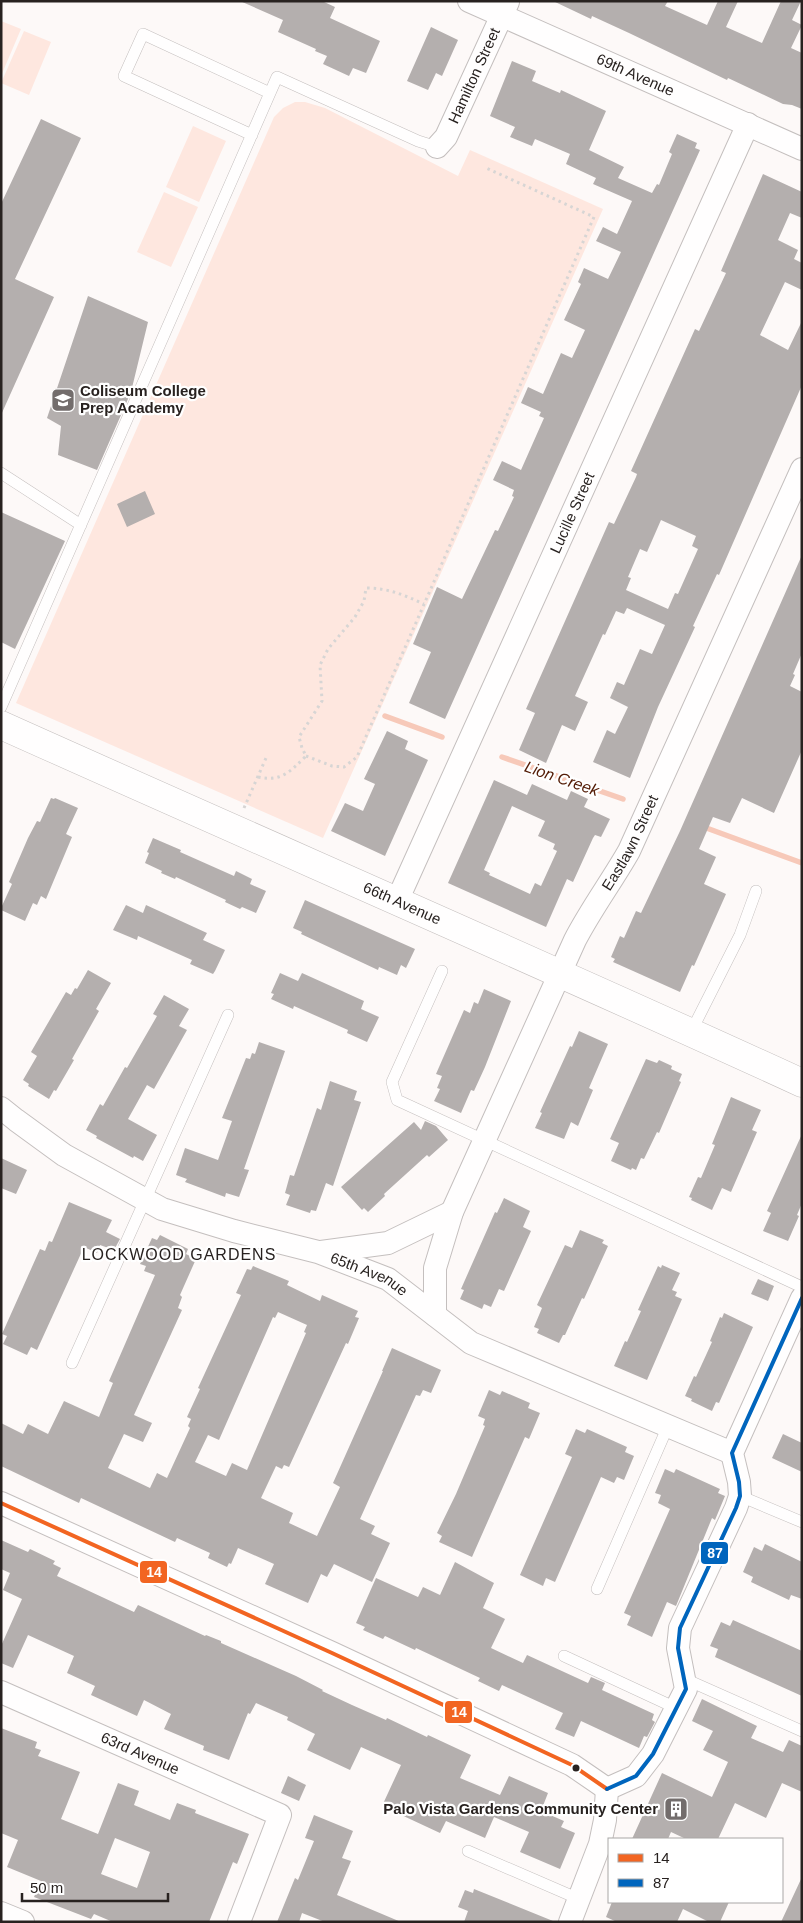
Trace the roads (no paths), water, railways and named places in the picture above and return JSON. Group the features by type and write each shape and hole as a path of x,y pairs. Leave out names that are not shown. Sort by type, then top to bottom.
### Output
{"street":[{"name":"69th Avenue","path":"470,1 505,8 802,148"},
{"name":"Hamilton Street","path":"436,147 446,137 505,8"},
{"name":"Lucille Street","path":"397,900 748,124"},
{"name":"Eastlawn Street","path":"434,1315 435,1268 452,1212 587,916 614,877 629,851 802,469"},
{"name":"66th Avenue","path":"1,725 234,830 560,972 802,1083"},
{"name":"65th Avenue","path":"1,1108 64,1155 162,1209 234,1231 318,1252 388,1279 471,1343 732,1453"},
{"path":"318,1252 388,1243 452,1212"},
{"path":"607,1789 636,1776 653,1754 686,1689 678,1648 680,1628 740,1496 739,1482 732,1453 800,1307"},
{"path":"1,1503 332,1653 572,1765 607,1789"},
{"name":"63rd Avenue","path":"1,1692 280,1815 239,1922"},
{"path":"574,1915 600,1844 605,1820 607,1789"},
{"path":"1,1913 23,1922"}],"lane":[{"path":"252,135 124,76 143,34 270,93"},
{"path":"1,707 6,684 81,524 277,77 418,141 436,147"},
{"path":"1,473 81,524"},
{"path":"690,1032 740,935 756,891"},
{"path":"442,971 392,1082 397,1100 802,1287"},
{"path":"72,1363 228,1015"},
{"path":"596,1589 668,1426"},
{"path":"740,1496 802,1522"},
{"path":"564,1656 676,1708"},
{"path":"684,1679 802,1732"},
{"path":"468,1851 574,1915"}],"waterway":[{"name":"Lion Creek","path":"385,716 442,737"},
{"name":"Lion Creek","path":"502,757 623,799"},
{"name":"Lion Creek","path":"701,826 802,863"}],"place":[{"name":"Coliseum College Prep Academy","path":"63,400"},
{"name":"Palo Vista Gardens Community Center","path":"676,1809"}],"district":[{"name":"LOCKWOOD GARDENS","path":"179,1254"}]}
